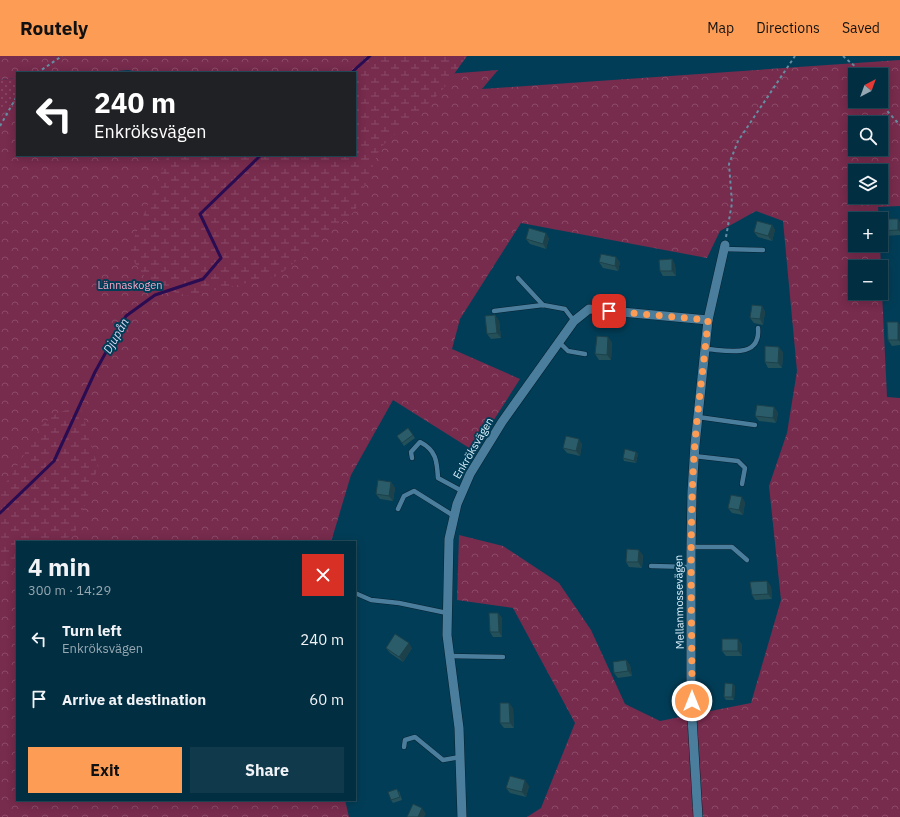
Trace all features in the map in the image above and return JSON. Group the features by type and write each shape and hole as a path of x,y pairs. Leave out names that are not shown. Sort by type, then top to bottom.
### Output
{"street":[{"name":"Mellanmossevägen","path":"698,817 692,698 691,546 694,456 708,320 724,247"},
{"name":"Enkröksvägen","path":"462,817 458,728 447,613 450,539 456,504 470,474 502,422 574,321 589,309 708,320"}],"lane":[{"path":"724,247 763,250"},
{"path":"518,278 543,305"},
{"path":"494,311 543,305 565,309 574,321"},
{"path":"706,349 743,352 755,344 758,328"},
{"path":"559,342 568,351 585,354"},
{"path":"698,417 755,425"},
{"path":"412,458 411,452 420,442 427,445 436,456 438,478 462,492"},
{"path":"694,456 738,462 745,468 742,484"},
{"path":"398,509 404,496 414,492 454,516"},
{"path":"691,546 732,546 746,560"},
{"path":"651,566 691,567"},
{"path":"356,593 371,600 399,603 447,613"},
{"path":"450,656 503,657"},
{"path":"692,698 708,697"},
{"path":"404,747 406,740 415,737 443,760 460,757"}],"path":[{"path":"38,72 62,56"},
{"path":"724,247 732,203 729,164 738,141 795,56"},
{"path":"843,56 857,68"},
{"path":"0,126 16,98"},
{"path":"885,108 900,125"}],"green space":[{"path":"0,56 366,56 352,72 139,72 128,70 105,72 16,72 16,78 0,80"},
{"path":"366,56 467,56 441,92 380,148 355,211 278,276 189,296 151,286 128,253 168,156 356,156 356,72 352,72"},
{"name":"Lännaskogen","path":"900,60 900,206 878,207 878,212 848,212 848,252 880,252 881,260 848,260 848,300 882,300 887,397 900,398 900,817 527,817 541,808 575,723 513,608 457,600 459,535 503,546 559,583 591,630 625,704 660,721 751,703 781,600 769,486 787,433 797,371 783,221 756,211 720,231 707,258 521,223 460,319 452,349 520,379 474,451 393,400 351,475 331,541 16,541 16,801 345,801 349,817 0,817 0,107 16,105 16,156 356,156 356,81 498,70 482,89"},
{"path":"16,78 16,116 0,118 0,80"},
{"path":"80,406 98,467 74,536 54,541 16,541 16,571 0,574 0,490 11,476 42,425 57,413"}],"building":[{"path":"888,219 898,219 898,230 888,231"},
{"path":"757,221 772,225 768,236 754,232"},
{"path":"529,228 546,233 543,244 526,239"},
{"path":"601,254 616,257 615,266 599,262"},
{"path":"672,259 672,271 660,271 659,260"},
{"path":"752,305 762,306 760,319 750,318"},
{"path":"495,315 497,333 487,334 485,316"},
{"path":"887,322 898,322 898,340 888,340"},
{"path":"597,336 608,337 607,355 595,354"},
{"path":"765,346 779,347 778,363 765,362"},
{"path":"757,405 774,407 773,418 755,416"},
{"path":"408,428 413,435 402,443 397,436"},
{"path":"566,436 579,439 576,451 563,448"},
{"path":"625,449 636,452 634,461 623,458"},
{"path":"378,480 391,482 389,496 376,494"},
{"path":"731,495 742,497 739,510 728,508"},
{"path":"627,549 639,550 638,562 626,562"},
{"path":"767,581 768,594 752,595 750,582"},
{"path":"489,613 498,613 499,632 490,632"},
{"path":"395,634 409,643 399,657 386,648"},
{"path":"722,639 738,639 738,651 722,651"},
{"path":"626,660 628,671 614,673 613,662"},
{"path":"725,683 733,684 732,697 724,697"},
{"path":"500,703 509,703 510,723 500,723"},
{"path":"510,776 525,780 522,792 506,788"},
{"path":"397,789 400,797 391,800 388,792"},
{"path":"413,804 422,808 418,817 407,817"}],"waterway":[{"name":"Djupån","path":"352,72 370,56"},
{"name":"Djupån","path":"0,513 54,461 95,372 126,316 155,295 203,279 221,258 200,214 260,156"}],"route":[{"path":"609,311 708,320 701,400 695,445 692,492 690,550 692,701"}]}
